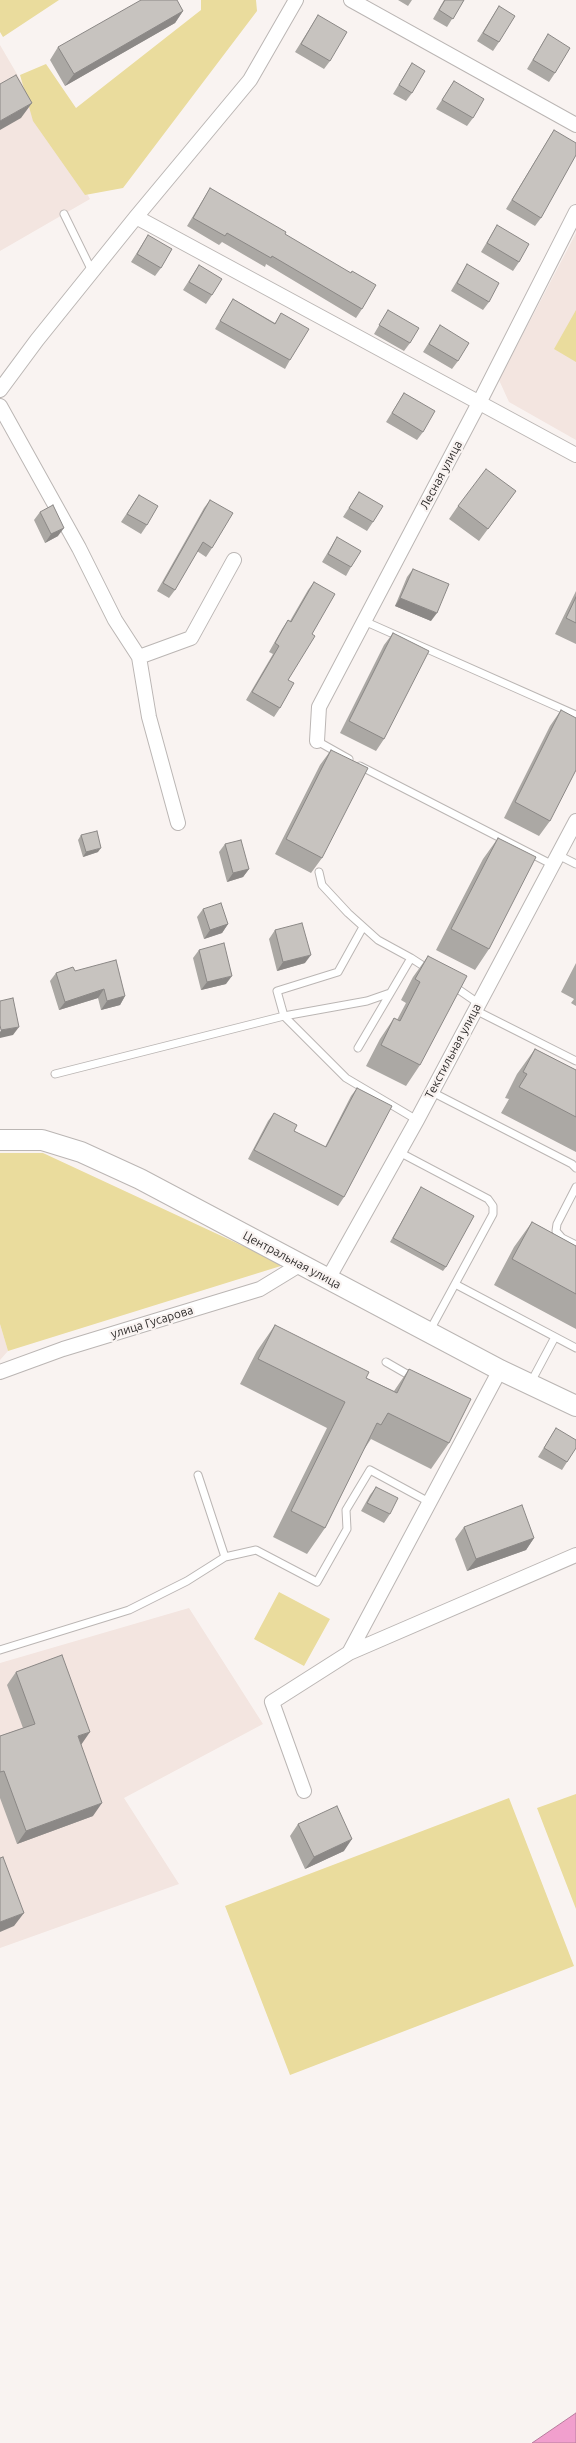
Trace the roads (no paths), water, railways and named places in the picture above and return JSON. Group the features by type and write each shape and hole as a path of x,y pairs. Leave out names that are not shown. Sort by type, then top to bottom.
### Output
{"main road":[{"name":"Центральная улица","path":"0,1140 42,1140 81,1152 140,1179 500,1370 576,1406"}],"street":[{"path":"0,390 92,271 250,80 296,0"},
{"path":"351,0 576,125"},
{"name":"Лесная улица","path":"317,741 319,707 480,401 576,212"},
{"path":"136,217 480,401 576,455"},
{"path":"0,406 79,548 115,620 139,657 149,717 178,823"},
{"path":"139,657 191,638 234,560"},
{"name":"Текстильная улица","path":"328,1279 417,1120 576,821"},
{"name":"улица Гусарова","path":"0,1372 63,1349 260,1290 301,1264"},
{"path":"349,1653 429,1502 473,1413 500,1370"},
{"path":"304,1792 272,1702 349,1653 576,1555"}],"lane":[{"path":"64,214 92,271"},
{"path":"364,620 576,715"},
{"path":"317,741 432,804 556,860 576,864"},
{"path":"319,872 322,885 378,940 434,973"},
{"path":"363,926 338,972 277,991 284,1016 346,1078 417,1120"},
{"path":"358,1048 411,958"},
{"path":"448,983 476,1006 576,1061"},
{"path":"55,1074 284,1016 367,1000 390,993"},
{"path":"432,1092 572,1164 576,1168"},
{"path":"399,1152 488,1199 493,1206 493,1214 429,1332"},
{"path":"576,1187 557,1224 556,1231 562,1238 576,1245"},
{"path":"455,1284 576,1348"},
{"path":"530,1384 555,1337"},
{"path":"386,1362 419,1382"},
{"path":"0,1650 129,1610 187,1581 225,1557 256,1550 317,1582 347,1529 346,1510 370,1470 429,1502"},
{"path":"198,1475 225,1557"}]}
